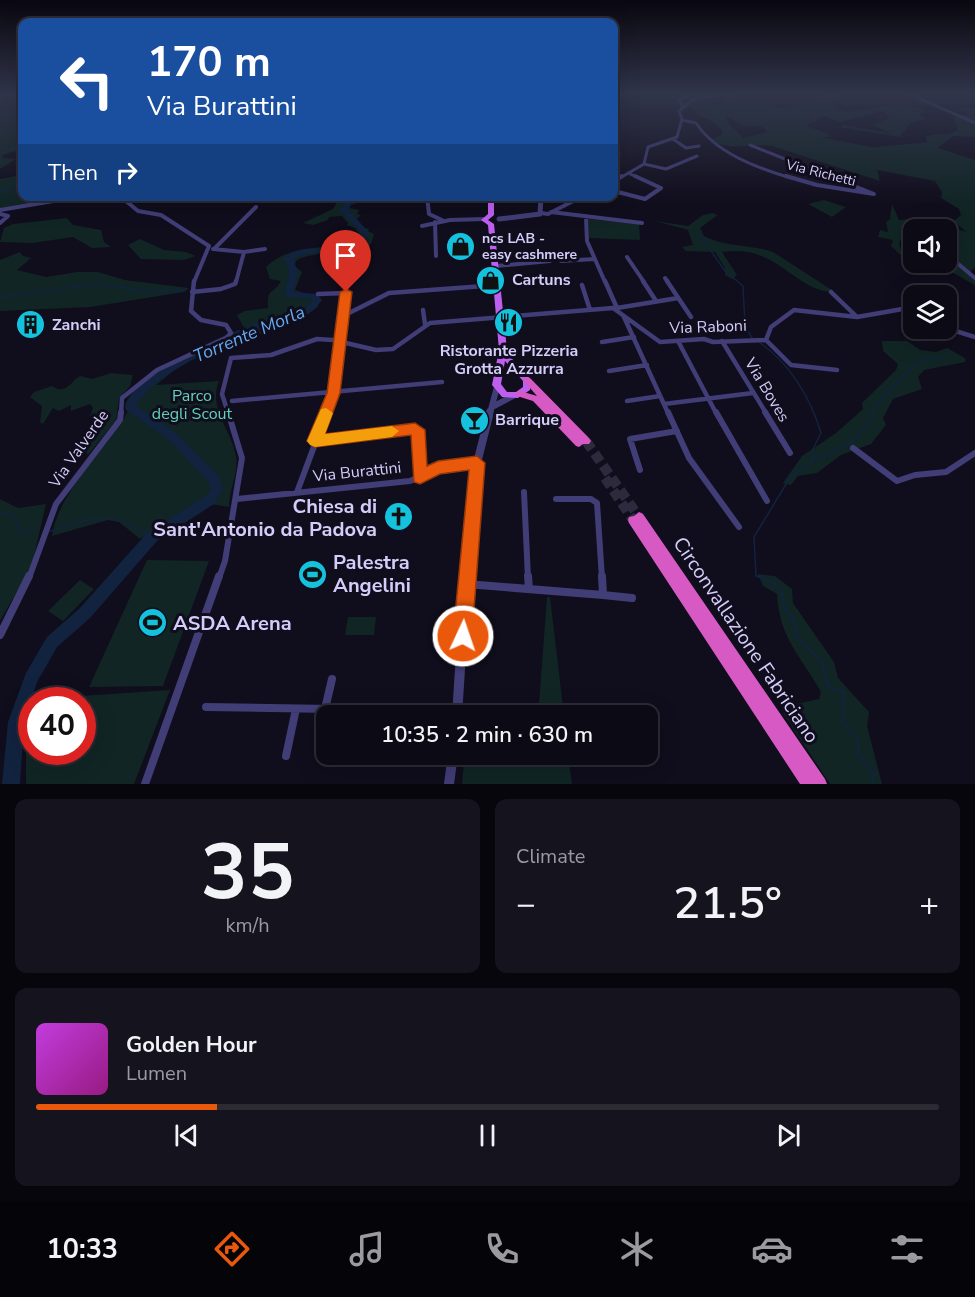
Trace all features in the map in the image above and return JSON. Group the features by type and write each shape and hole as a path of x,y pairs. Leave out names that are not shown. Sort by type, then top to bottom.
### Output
{"highway":[{"path":"517,395 536,399 583,443 524,377"},
{"name":"Circonvallazione Fabriciano","path":"809,784 636,519 820,784"}],"main road":[{"path":"490,201 488,219 496,266 503,350 496,387 503,394 517,395 527,388 524,377 503,350"},
{"path":"488,219 498,222 499,219"},
{"path":"499,376 508,372 524,377"}],"street":[{"path":"618,179 644,164 648,147 673,139 680,131"},
{"name":"Via Richetti","path":"701,131 707,139 723,150 781,175 817,185 868,195 874,194 750,145"},
{"path":"673,139 685,148 699,146"},
{"path":"644,164 666,169 697,156"},
{"path":"618,192 643,199 661,188 628,174"},
{"path":"0,212 57,201"},
{"path":"126,201 136,210 161,215 212,249 244,252 249,249 265,249"},
{"path":"428,201 429,214 441,220 488,219"},
{"path":"541,201 541,213"},
{"path":"499,219 551,212 574,201"},
{"path":"244,252 235,284 221,289 192,292 200,266 212,249 256,207"},
{"path":"560,209 573,215"},
{"path":"0,212 8,216 0,223"},
{"path":"551,212 642,223"},
{"path":"586,217 585,233 595,260 634,337 689,458 740,527"},
{"path":"422,226 450,220"},
{"path":"435,222 436,256"},
{"path":"627,257 656,301"},
{"path":"297,492 334,393 349,260"},
{"path":"561,261 595,260"},
{"path":"496,266 550,261"},
{"path":"957,263 975,278"},
{"path":"665,278 691,317"},
{"path":"343,316 389,293 498,285"},
{"path":"582,285 590,310"},
{"name":"Via Valverde","path":"0,634 34,567 39,545 56,504 120,420 122,398 136,385 176,360 226,338 231,333 226,325 195,316 191,311 192,292"},
{"path":"318,294 346,292"},
{"path":"831,292 856,317"},
{"path":"145,784 225,561 242,458 222,394 231,358 265,356 314,339 340,340 374,349 392,349 406,342 425,324 590,310 619,311 656,301 678,298"},
{"name":"Via Raboni","path":"766,340 771,327 794,310 856,317 903,309"},
{"path":"423,310 425,324"},
{"name":"Via Raboni","path":"619,311 652,339 660,342 704,339 766,340 791,365 837,370"},
{"path":"957,332 975,338"},
{"path":"602,342 634,337"},
{"path":"678,341 767,501"},
{"name":"Via Boves","path":"722,341 789,453"},
{"path":"609,370 647,365"},
{"path":"232,401 442,382"},
{"path":"458,705 477,463 494,406 496,387"},
{"path":"664,404 753,393"},
{"path":"494,406 517,395"},
{"path":"627,401 660,396"},
{"path":"315,441 418,430 420,477"},
{"path":"640,470 630,439 677,431"},
{"path":"854,448 867,461 897,481 915,475 946,472 975,453"},
{"name":"Via Burattini","path":"237,499 410,481 438,468 477,463"},
{"path":"524,492 529,589"},
{"path":"555,500 591,499 597,503 603,595"},
{"path":"466,584 632,598"},
{"path":"326,705 332,679"},
{"path":"206,707 316,709"},
{"path":"286,756 296,709"},
{"path":"449,784 452,765"}],"green space":[{"path":"0,131 18,131 18,150 3,155 3,158 16,159 0,169"},
{"path":"722,131 736,131 743,138 767,132 766,131 820,131 830,137 820,137 872,147 921,143 927,142 925,137 933,135 957,131 975,131 975,137 953,136 938,148 975,160 975,267 970,273 975,277 975,285 953,273 957,273 957,229 966,232 957,224 956,219 961,215 959,209 941,198 942,192 935,181 877,170 880,181 772,146 725,146 711,140 722,134"},
{"path":"859,131 890,133 885,131 905,131 900,137"},
{"path":"18,176 18,201 53,201 0,210 0,179"},
{"path":"824,200 846,207 832,217 808,204"},
{"path":"338,201 357,202 349,205 349,208 359,210 357,214 361,215 357,219 362,229 369,228 368,231 374,234 371,244 354,251 306,256 297,260 294,265 302,272 295,290 316,297 318,307 302,318 245,340 244,328 237,315 245,311 268,308 269,294 281,281 270,279 266,267 276,259 297,251 356,243 359,234 355,228 347,225 348,223 342,216 329,217 328,220 313,225 303,223 333,209"},
{"path":"892,204 899,220 903,220 903,234 899,244 903,257 891,246 893,240 878,237 880,230 888,232 886,222 890,219"},
{"path":"713,213 717,215 700,228 704,236 712,240 773,252 835,292 820,290 808,285 772,261 742,251 722,252 737,275 732,279 725,275 725,268 715,252 686,251 682,247 693,245 688,230 655,221 688,226 703,215"},
{"path":"67,218 73,225 101,230 104,242 111,247 92,248 73,237 33,243 0,242 4,228 13,224"},
{"path":"588,219 639,224 640,240 589,238"},
{"path":"140,239 164,250 186,252 196,256 184,260 141,259 128,245"},
{"path":"20,252 23,256 31,258 17,270 46,277 77,272 98,272 125,280 189,288 184,292 90,307 0,311 0,260"},
{"path":"882,341 907,341 920,350 936,352 947,348 965,358 965,362 924,370 918,377 922,389 893,399 883,418 886,425 871,444 841,455 817,473 798,476 791,485 783,483 802,456 836,433 863,409 862,403 896,370 898,364 883,351"},
{"name":"Parco degli Scout","path":"181,365 156,385 219,381 216,391 218,409 237,462 229,507 204,503 209,498 140,539 119,522 108,520 52,536 56,519 73,487 128,411 169,436 212,481 215,489 214,481 170,435 128,409 125,404 135,390 142,385 157,375"},
{"path":"111,373 133,375 130,386 119,399 116,420 88,455 84,448 85,444 105,424 102,419 90,416 93,408 90,404 71,411 71,405 59,411 53,408 43,424 40,422 42,406 30,397 34,392 52,386 64,389 80,376 92,379"},
{"path":"0,499 18,508 46,504 32,565 0,621"},
{"name":"ASDA Arena","path":"147,560 209,561 163,686 89,687"},
{"path":"758,574 775,576 792,589 793,603 834,662 838,678 869,712 867,726 882,784 830,784 783,713 796,704 819,699 821,692 787,635 782,623 777,594 763,586"},
{"path":"80,580 94,589 63,621 48,611"},
{"path":"547,597 550,597 563,705 504,705 539,704"},
{"path":"348,617 376,617 374,635 345,635"},
{"path":"170,690 134,784 26,784 26,765 96,765 96,695"},
{"path":"464,765 569,765 572,784 462,784"}],"waterway":[{"path":"0,191 18,188"},
{"name":"Torrente Morla","path":"11,784 16,722 31,678 52,642 85,613 152,537 210,500 217,490 215,480 170,434 130,407 136,395 166,371 208,348 261,326 300,315 313,307 318,300 314,296 288,294 294,272 288,258 306,251 345,250 362,244 364,231 344,210 350,201"},
{"path":"699,235 708,246"},
{"path":"709,248 725,271 743,286 745,326 752,338"},
{"path":"0,297 97,284 151,291 185,290"},
{"path":"759,342 780,360 798,382 821,433 813,449 813,459 809,465 791,476 754,537 756,576 760,578"},
{"path":"814,459 828,455 853,441 871,421 873,410 912,366 932,358 945,359"},
{"path":"0,512 14,515 20,532 29,533"},
{"path":"50,531 102,518 124,523 152,537"},
{"path":"760,578 776,584 781,591 785,611 793,617 798,639 822,661 828,686 844,693 843,722 858,741 858,755 874,774 872,784"}],"tunnel":[{"path":"586,441 639,517"},
{"path":"605,478 633,520"}],"slow traffic":[{"path":"326,413 315,441 392,431"}],"place":[{"name":"ncs LAB - easy cashmere","path":"461,246"},
{"name":"Cartuns","path":"491,280"},
{"name":"Ristorante Pizzeria Grotta Azzurra","path":"509,323"},
{"name":"Zanchi","path":"31,325"},
{"name":"Barrique","path":"474,420"},
{"name":"Chiesa di Sant'Antonio da Padova","path":"398,517"},
{"name":"Palestra Angelini","path":"312,574"},
{"name":"ASDA Arena","path":"152,623"}],"route":[{"path":"346,292 334,393 315,441 415,429 418,430 420,477 445,466 477,463 471,507 463,636"}]}
